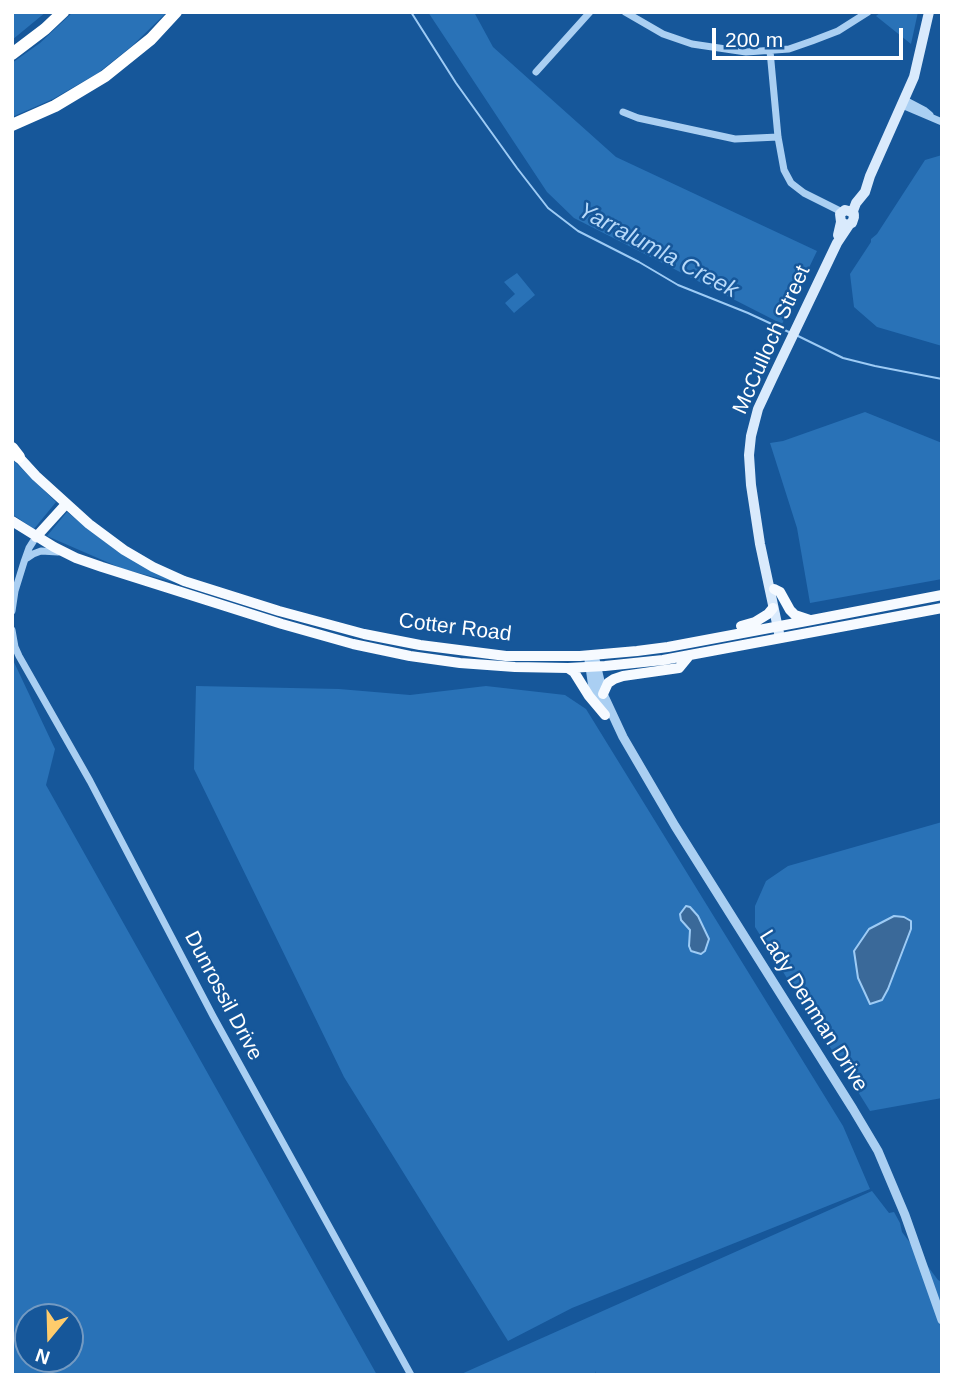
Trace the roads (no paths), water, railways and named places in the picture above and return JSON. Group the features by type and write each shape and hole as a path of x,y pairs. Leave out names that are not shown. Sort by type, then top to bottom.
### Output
{"highway":[{"path":"12,54 63,12"},
{"path":"12,125 55,106 105,76 151,39 176,12"}],"main road":[{"name":"McCulloch Street","path":"784,638 756,524 749,456 751,436 758,409 837,243 846,217 865,192 914,77 929,12"},
{"name":"Cotter Road","path":"14,452 66,504 115,544 164,572 194,584 339,628 469,652 522,656 637,651 942,594"},
{"path":"36,537 66,504"},
{"name":"Cotter Road","path":"12,522 76,558 282,624 375,649 460,663 568,668 688,657 942,608"},
{"name":"McCulloch Street","path":"772,584 773,608 781,625"},
{"path":"772,584 795,615 812,620"},
{"path":"682,644 696,635 755,622 773,608"},
{"path":"603,694 614,679 679,668 688,657"},
{"path":"568,668 575,672 589,696 605,715"}],"street":[{"path":"536,72 590,12"},
{"path":"625,12 663,34 692,44 746,52 789,48 838,32 868,12"},
{"path":"771,51 778,138 784,170 791,183 804,193 846,217"},
{"path":"903,103 922,115 942,122"},
{"path":"623,111 638,118 735,139 778,138"},
{"path":"12,611 24,562 36,537"},
{"path":"24,562 33,554 45,550 76,558"},
{"name":"Dunrossil Drive","path":"12,630 15,646 23,663 90,781 219,1028 411,1375"},
{"name":"Lady Denman Drive","path":"591,655 593,688 605,715 623,737"},
{"name":"Lady Denman Drive","path":"593,667 623,737 877,1151 905,1215 942,1320"}],"waterway":[{"name":"Yarralumla Creek","path":"411,12 456,83 548,208 578,231 678,285 791,333"},
{"name":"Yarralumla Creek","path":"796,335 843,358 942,379"}]}
